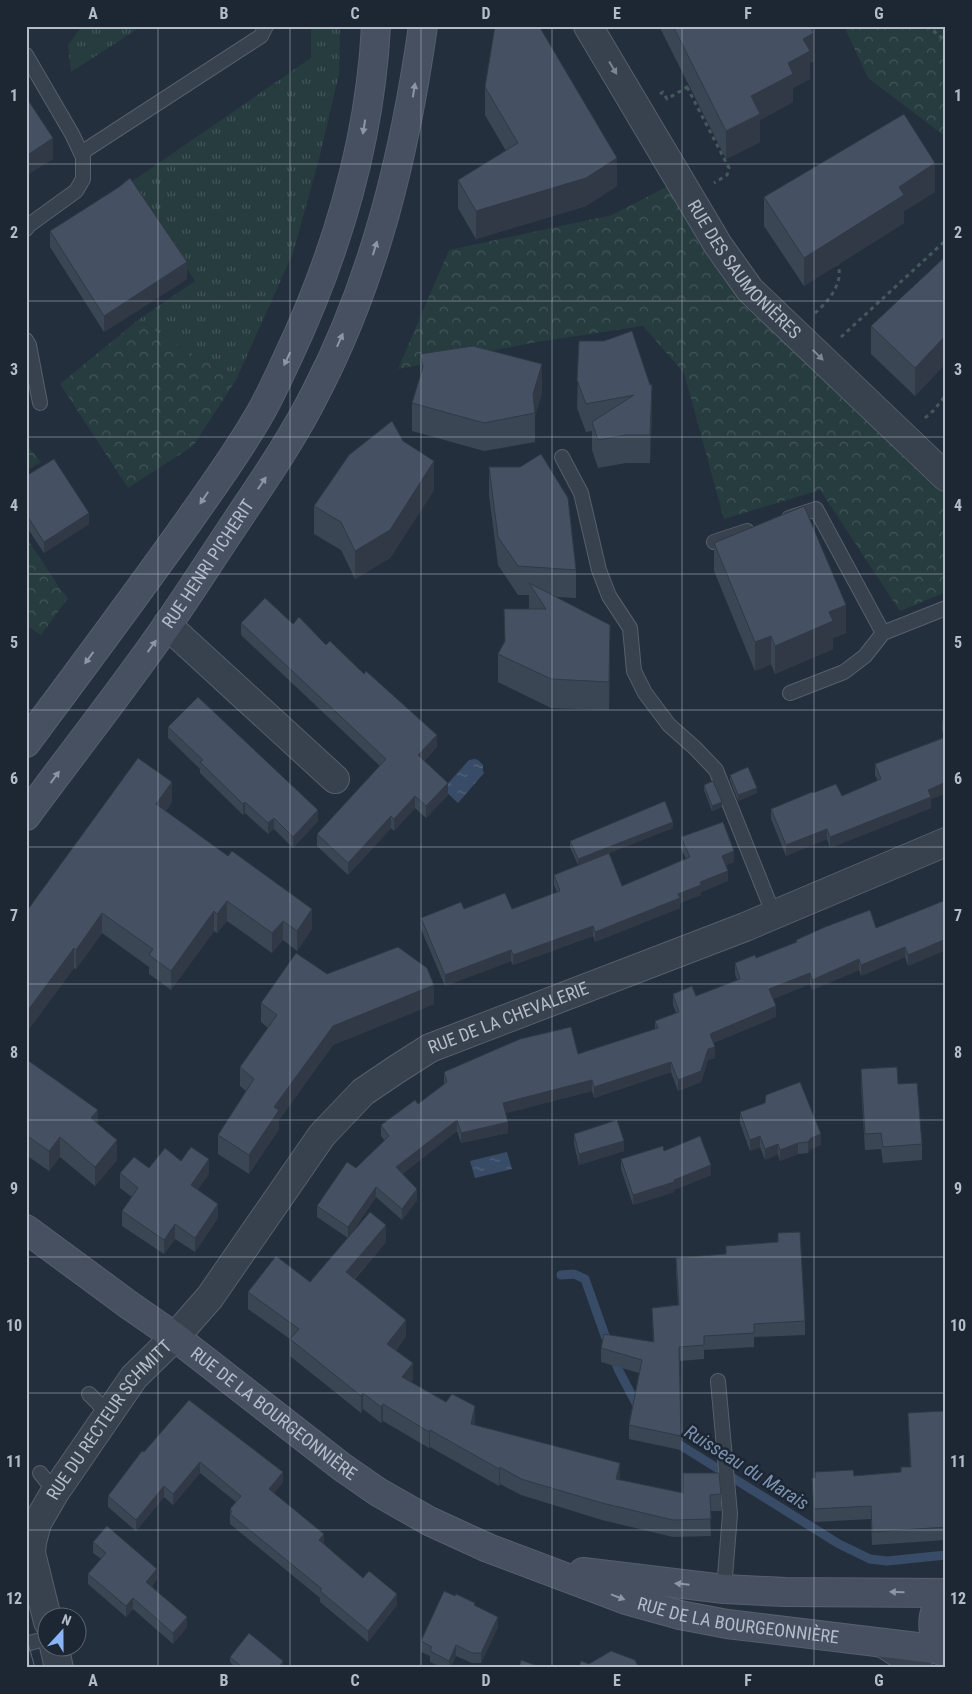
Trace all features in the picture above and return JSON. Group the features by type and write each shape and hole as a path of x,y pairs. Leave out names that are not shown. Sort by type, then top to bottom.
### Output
{"main road":[{"path":"26,743 166,554 262,410 308,315 321,282 349,194 362,136 372,74 376,26"},
{"name":"RUE HENRI PICHERIT","path":"26,816 167,625 278,459 317,390 359,294 390,200 411,106 423,26"},
{"name":"RUE DE LA BOURGEONNIÈRE","path":"26,1229 128,1305 175,1337 342,1467 378,1492 429,1521 488,1548 626,1600 680,1615 727,1624 944,1652"},
{"name":"RUE DE LA BOURGEONNIÈRE","path":"540,1566 724,1589 820,1593 946,1594"},
{"path":"944,1652 934,1633 933,1624 937,1606 946,1594"}],"street":[{"name":"RUE DES SAUMONIÈRES","path":"588,26 721,250 750,290 946,477"},
{"path":"167,625 335,779"},
{"name":"RUE DE LA CHEVALERIE","path":"175,1337 210,1297 322,1135 363,1092 397,1068 430,1048 774,915 946,842"},
{"name":"RUE DU RECTEUR SCHMITT","path":"44,1606 31,1553 36,1524 47,1483 109,1414 134,1377 175,1337"},
{"path":"883,1643 915,1664 918,1668"}],"lane":[{"path":"81,152 261,36 266,26"},
{"path":"26,55 72,134 83,157 83,179 76,190 26,229"},
{"path":"26,340 29,345 40,403"},
{"path":"562,457 581,493 599,570 609,596 630,628 634,671 645,693 669,725 716,770 774,915"},
{"path":"778,521 816,509 883,633"},
{"path":"714,542 760,527"},
{"path":"790,694 844,672 865,656 883,633 946,608"},
{"path":"718,1381 730,1514 724,1589"},
{"path":"89,1394 109,1414"}],"path":[{"path":"928,26 946,41"},
{"path":"687,87 729,168 726,175 689,196"},
{"path":"834,343 946,240"},
{"path":"793,332 824,306 837,287 840,269 838,265"}],"green space":[{"path":"82,26 142,26 71,72 68,45"},
{"path":"311,26 340,26 339,74 319,159 293,253 236,380 138,320 195,281 131,182 311,58"},
{"path":"844,26 946,26 946,137 868,78"},
{"path":"668,186 803,359 946,493 946,592 900,611 820,490 724,519 684,373 643,326 537,342 398,369 449,250 612,215"},
{"path":"138,320 236,380 193,446 128,488 60,384"},
{"path":"26,444 41,462 26,471"},
{"path":"26,537 68,598 41,635 26,625"}],"water":[{"path":"475,759 483,765 484,773 458,803 443,789 469,760"},
{"path":"507,1152 512,1169 475,1178 470,1161"}],"building":[{"path":"495,26 539,26 617,158 586,178 476,211 458,180 518,143 485,87"},
{"path":"673,26 810,26 814,33 803,39 810,51 788,63 793,74 751,96 760,114 726,131"},
{"path":"26,97 53,138 26,156"},
{"path":"904,114 935,163 899,187 904,195 804,258 764,197"},
{"path":"130,178 187,262 104,316 50,231"},
{"path":"946,256 946,335 915,368 871,326"},
{"path":"632,331 650,385 652,384 650,435 626,435 598,440 592,422 634,395 586,404 577,380 579,341 604,341"},
{"path":"473,346 542,364 533,394 535,413 484,423 412,403 423,367 420,354"},
{"path":"392,421 403,441 434,461 390,530 355,551 341,522 314,506 349,455"},
{"path":"541,454 568,498 576,570 518,566 498,537 489,467 520,467"},
{"path":"54,459 89,513 44,542 26,514 26,476"},
{"path":"804,506 846,605 829,612 833,621 775,646 771,636 755,642 714,543"},
{"path":"529,583 610,625 609,682 551,679 498,654 505,641 504,609 546,609"},
{"path":"265,598 293,624 299,617 326,645 330,641 364,674 366,671 437,735 418,755 448,783 426,806 415,796 394,819 391,816 348,863 317,834 386,759 241,623"},
{"path":"198,697 318,810 293,837 274,818 268,823 245,802 243,804 200,762 203,760 168,727"},
{"path":"946,718 946,730 942,720"},
{"path":"946,737 946,782 928,790 931,797 830,837 827,829 786,845 771,809 836,784 842,796 881,779 875,764"},
{"path":"138,758 172,782 156,804 228,856 232,851 312,909 297,931 283,921 272,933 227,901 217,914 214,911 171,971 149,955 153,949 102,913 76,950 74,948 26,1013 26,912"},
{"path":"748,767 757,788 738,795 730,775"},
{"path":"713,781 722,802 712,806 704,785"},
{"path":"665,801 673,822 578,859 570,841"},
{"path":"723,822 734,851 722,856 728,871 700,882 701,885 678,894 680,898 595,932 593,926 513,955 511,950 445,975 421,918 461,902 464,909 505,893 512,909 560,891 554,875 609,853 622,886 690,857 681,837"},
{"path":"946,900 946,939 908,955 905,947 861,965 859,959 812,980 810,973 769,989 776,1006 710,1034 715,1047 708,1049 701,1071 678,1080 671,1062 594,1087 592,1080 503,1103 508,1122 461,1133 457,1120 396,1167 417,1189 402,1209 376,1187 348,1227 317,1206 347,1162 356,1168 389,1136 381,1125 415,1100 418,1104 447,1082 444,1072 520,1039 571,1027 578,1054 658,1028 655,1021 679,1012 673,994 692,986 696,996 740,979 735,963 755,955 756,958 797,942 796,940 825,927 870,910 876,928"},
{"path":"398,947 427,968 434,985 333,1026 274,1107 279,1110 249,1155 218,1135 254,1079 240,1067 277,1015 261,1003 296,953 327,974"},
{"path":"26,1059 98,1110 91,1118 117,1140 95,1167 60,1137 49,1151 26,1135"},
{"path":"897,1067 898,1084 917,1083 922,1144 883,1147 881,1133 865,1134 861,1069"},
{"path":"800,1082 821,1134 811,1138 808,1142 798,1143 780,1150 778,1144 765,1149 760,1136 750,1140 740,1112 765,1103 766,1095"},
{"path":"617,1120 624,1141 579,1154 574,1134"},
{"path":"700,1136 711,1165 674,1180 674,1182 633,1195 621,1159 663,1146 664,1151"},
{"path":"191,1147 209,1159 191,1185 218,1204 195,1238 175,1224 164,1240 122,1211 138,1188 120,1173 134,1157 149,1168 165,1148 181,1161"},
{"path":"370,1212 386,1225 346,1272 406,1320 387,1344 413,1363 402,1377 446,1402 452,1394 475,1406 471,1424 620,1463 616,1479 683,1493 683,1473 719,1473 721,1494 710,1495 711,1519 673,1520 602,1503 521,1479 500,1467 499,1469 430,1430 429,1432 383,1404 381,1407 363,1393 361,1396 290,1339 299,1329 248,1292 276,1256 310,1282"},
{"path":"800,1232 805,1321 754,1324 754,1333 704,1336 704,1345 679,1347 681,1436 629,1425 642,1360 601,1348 604,1334 654,1342 652,1308 679,1305 676,1258 726,1254 726,1246 778,1242 778,1233"},
{"path":"189,1400 283,1472 269,1489 324,1534 319,1540 363,1578 369,1571 397,1594 368,1631 320,1591 322,1589 230,1514 232,1511 230,1509 241,1496 200,1462 173,1494 164,1486 136,1520 108,1496 142,1451 144,1452"},
{"path":"944,1411 946,1527 872,1532 871,1506 814,1509 812,1478 815,1478 815,1472 853,1470 854,1476 901,1472 901,1467 911,1467 908,1413"},
{"path":"107,1526 157,1569 146,1582 187,1617 173,1633 133,1598 126,1606 88,1574 106,1553 93,1542"},
{"path":"444,1591 455,1596 456,1594 475,1603 474,1605 498,1617 481,1653 472,1653 456,1645 449,1661 430,1651 432,1647 421,1641"},
{"path":"249,1633 283,1661 278,1668 243,1668 230,1657"},
{"path":"611,1651 635,1660 639,1668 579,1668 581,1661 589,1664"},
{"path":"521,1660 543,1668 519,1668"}],"waterway":[{"name":"Ruisseau du Marais","path":"561,1275 574,1274 585,1279 608,1344"},
{"name":"Ruisseau du Marais","path":"613,1356 639,1409"},
{"name":"Ruisseau du Marais","path":"672,1440 839,1544 870,1559 887,1561 946,1555"}],"tram line":[{"path":"26,1636 35,1668"}]}
